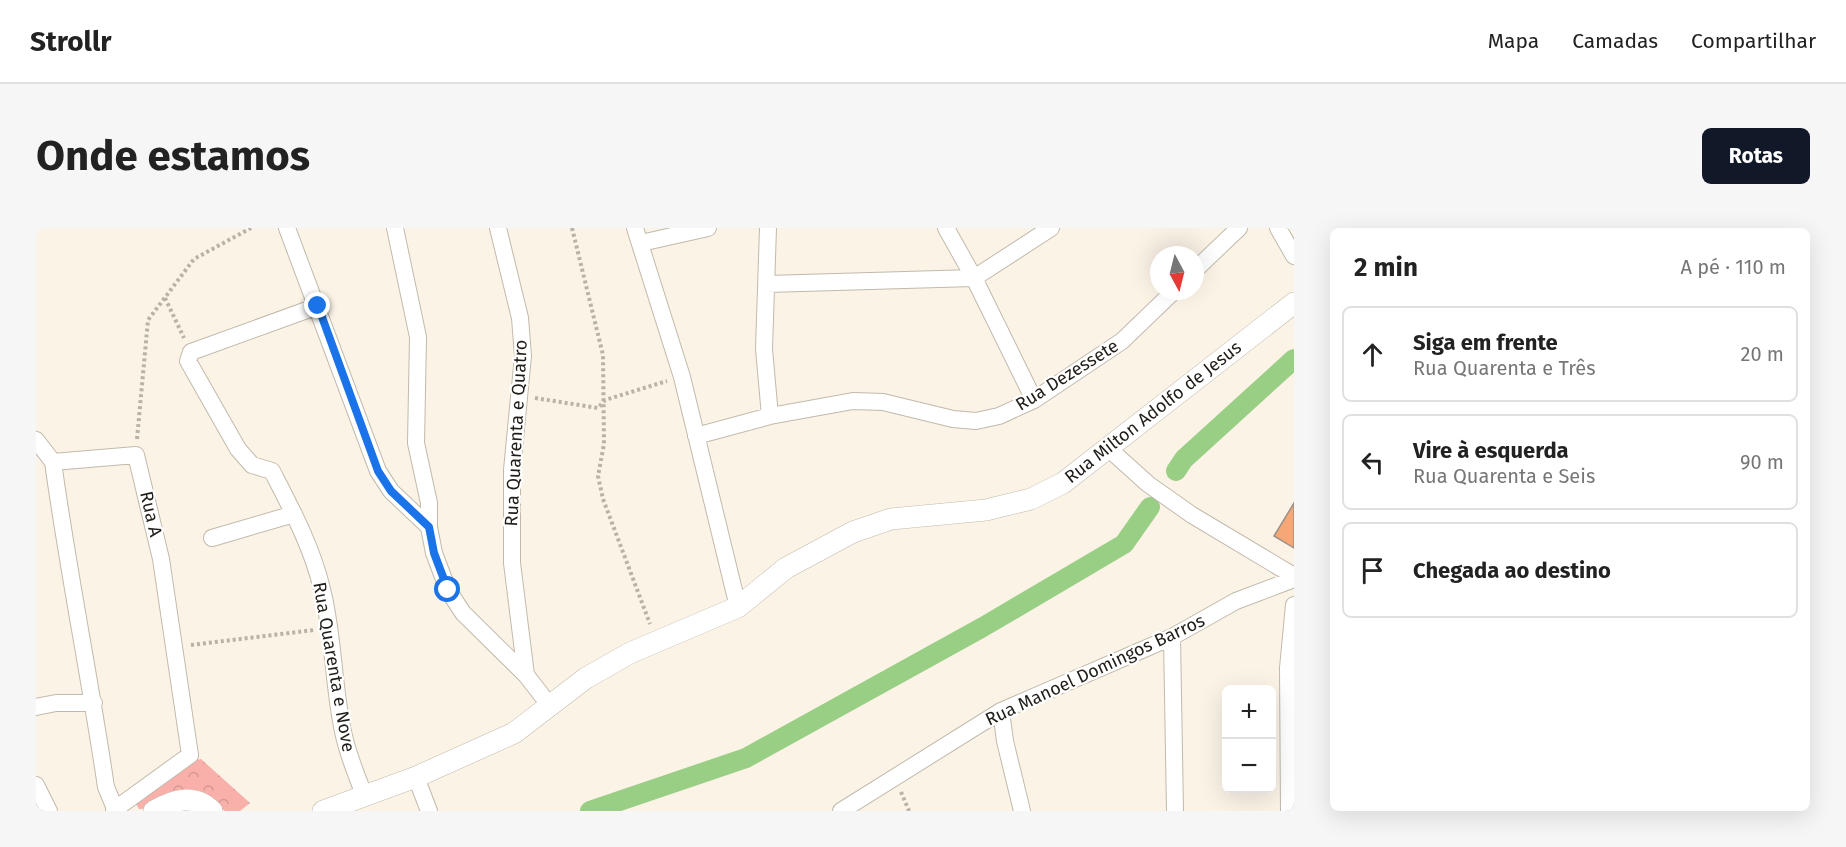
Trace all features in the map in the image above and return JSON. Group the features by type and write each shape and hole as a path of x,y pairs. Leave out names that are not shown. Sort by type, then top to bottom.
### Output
{"street":[{"path":"287,228 378,471 391,491 429,527"},
{"path":"394,228 418,337 416,443 429,503 429,527 434,553 448,590 463,614 526,675 550,706"},
{"name":"Rua Quarenta e Quatro","path":"498,228 520,318 523,356 512,470 512,563 526,675"},
{"path":"708,228 638,236 682,377 738,608"},
{"path":"768,228 764,349 770,416"},
{"path":"946,228 974,278 1034,400"},
{"path":"767,284 974,278 1051,228"},
{"path":"1204,261 1239,228"},
{"path":"1278,228 1294,256"},
{"name":"Rua Dezessete","path":"696,436 770,416 853,401 869,400 953,419 976,421 999,416 1034,400 1122,341 1165,300"},
{"name":"Rua Milton Adolfo de Jesus","path":"323,811 416,777 514,733 586,678 630,653 738,608 786,568 853,532 891,519 958,514 1031,499 1063,483 1294,303"},
{"path":"191,352 318,306"},
{"name":"Rua Quarenta e Nove","path":"191,352 190,366 238,449 252,465 272,471 307,541 319,579 330,628 341,724 364,795"},
{"path":"36,440 54,462 63,534 94,703 106,787 115,810"},
{"path":"1108,448 1148,484 1192,515 1294,577"},
{"path":"54,462 135,455"},
{"name":"Rua A","path":"115,810 190,755 160,559 135,455"},
{"path":"212,538 294,514"},
{"name":"Rua Manoel Domingos Barros","path":"841,811 1001,711 1172,637 1236,601 1294,577"},
{"path":"1289,811 1294,605"},
{"path":"1172,637 1175,811"},
{"path":"36,707 94,703"},
{"path":"1001,711 1005,741 1022,811"},
{"path":"416,777 429,811"},
{"path":"36,785 49,811"},
{"path":"154,811 174,800 182,800 205,804 212,811"}],"path":[{"path":"135,455 148,321 194,259 251,228"},
{"path":"572,228 603,355 604,444 598,476 603,498 657,641"},
{"path":"165,298 191,352"},
{"path":"518,395 598,408 605,400 682,377"},
{"path":"175,647 330,628"}],"green space":[{"path":"201,759 250,803 240,811 225,811 217,805 139,809 136,804 195,760"}],"building":[{"path":"1294,503 1294,548 1274,536"}],"waterway":[{"path":"1176,471 1184,459 1294,359"},
{"path":"590,811 746,758 983,627 1124,544 1150,507"}],"route":[{"path":"318,306 378,471 391,491 429,527 434,553 448,590"}]}
